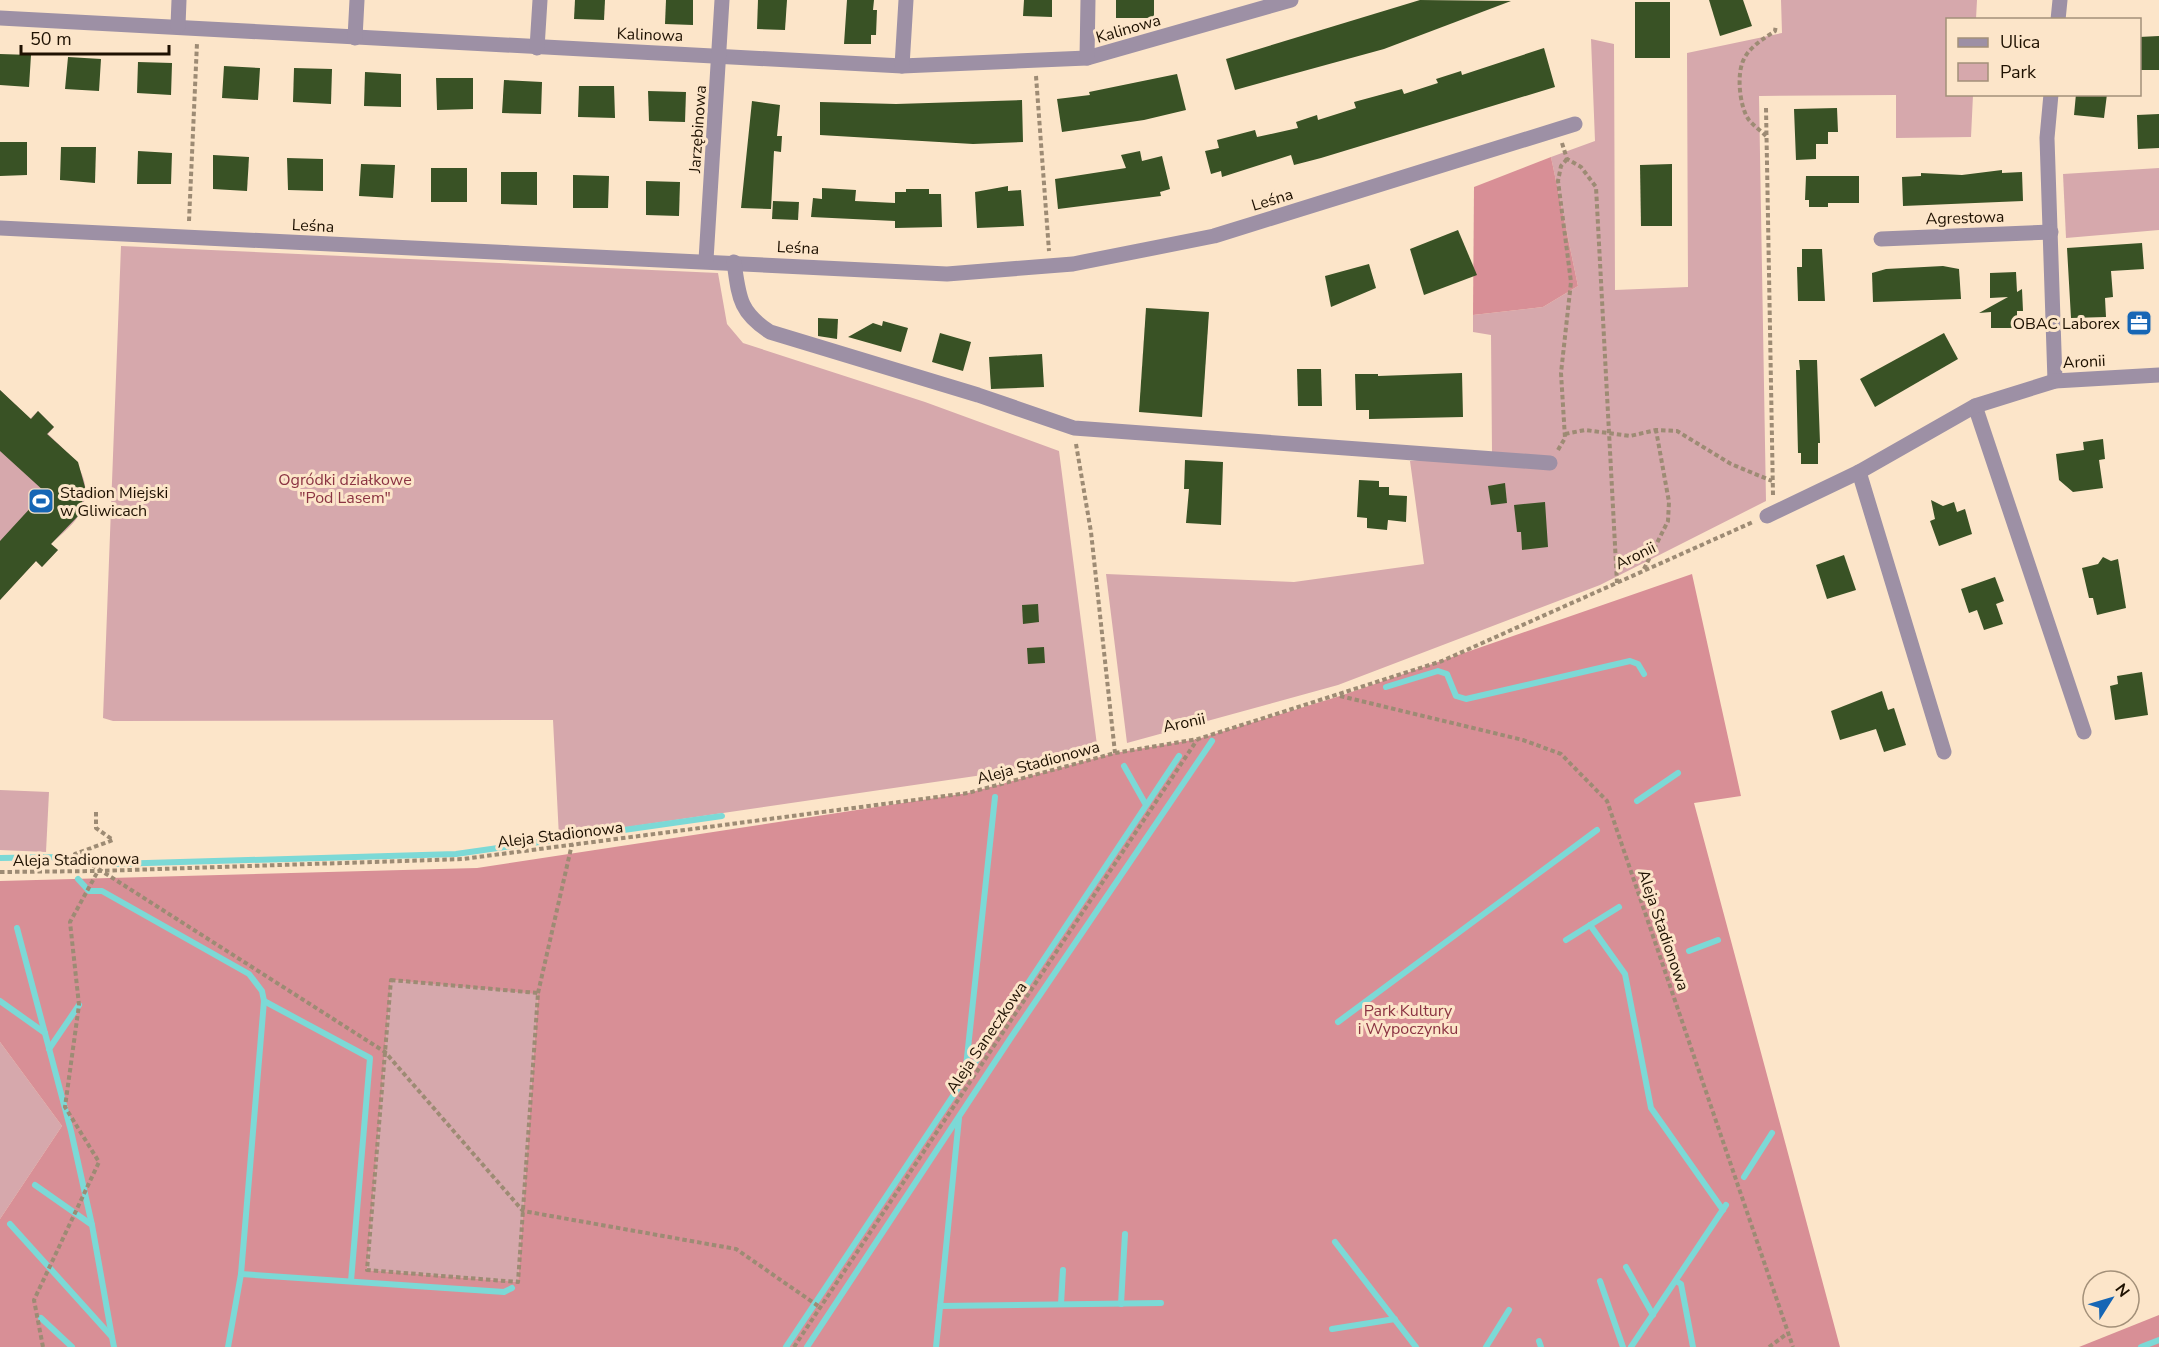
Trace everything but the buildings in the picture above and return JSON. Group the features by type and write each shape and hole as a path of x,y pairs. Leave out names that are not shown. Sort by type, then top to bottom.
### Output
{"street":[{"path":"178,26 179,0"},
{"path":"355,38 357,0"},
{"path":"537,48 540,0"},
{"name":"Jarzębinowa","path":"706,260 722,0"},
{"path":"902,66 906,0"},
{"path":"1087,58 1089,0"},
{"name":"Kalinowa","path":"0,18 902,66 1087,58 1272,3 1291,0"},
{"path":"2058,18 2060,0"},
{"path":"2051,96 2047,138 2055,381"},
{"name":"Leśna","path":"0,228 706,260 947,274 1073,264 1214,236 1575,124"},
{"name":"Agrestowa","path":"1881,239 2051,232"},
{"path":"734,262 739,301 751,320 770,332 978,395 1074,428 1550,463"},
{"name":"Aronii","path":"1770,515 1859,472 1976,405 2055,381 2159,375"},
{"path":"1976,405 2084,732"},
{"path":"1859,472 1944,752"}],"path":[{"path":"1767,136 1748,118 1743,107 1740,83 1742,63 1753,47 1775,30 1776,25"},
{"path":"188,237 197,42"},
{"path":"1035,60 1050,266"},
{"path":"1766,108 1772,481 1770,515"},
{"path":"1617,583 1616,527 1608,434 1596,186 1581,167 1567,159 1561,166 1558,181 1570,282 1561,373 1565,436 1585,430 1608,434 1630,436 1656,430 1677,431 1731,464 1772,481"},
{"path":"1074,428 1091,532 1115,753"},
{"path":"1643,571 1668,521 1669,502 1656,430"},
{"name":"Aronii","path":"1115,753 1198,739 1340,696 1442,661 1770,515"},
{"name":"Aleja Stadionowa","path":"1340,696 1523,740 1561,754 1607,801 1793,1347"},
{"name":"Aleja Saneczkowa","path":"794,1347 1198,739"},
{"name":"Aleja Stadionowa","path":"0,872 464,859 968,793 1115,753"},
{"path":"96,812 96,828 113,840 75,854 98,871 385,1052 523,1211 736,1249 821,1308"},
{"path":"538,993 391,980 367,1270 518,1282 538,993 572,844"},
{"path":"43,1347 34,1300 99,1162 66,1107 79,1005 70,922 98,871"},
{"path":"1769,1347 1788,1333"}],"green space":[{"path":"1781,0 1977,0 1976,18 1946,18 1946,96 1973,96 1971,137 1896,138 1896,95 1759,96 1766,501 1600,585 1338,685 1127,743 1106,574 1294,582 1424,564 1410,461 1492,453 1491,335 1473,332 1473,315 1543,307 1578,286 1551,157 1595,141 1591,39 1614,44 1615,290 1688,287 1687,53 1782,33"},
{"path":"1551,157 1578,286 1543,307 1473,315 1474,187"},
{"path":"2159,168 2159,230 2066,238 2063,174"},
{"name":"Ogródki działkowe \"Pod Lasem\"","path":"121,246 718,273 727,324 743,343 925,402 1059,451 1097,745 1003,772 559,837 553,720 113,721 103,718"},
{"name":"Stadion Miejski w Gliwicach","path":"0,390 30,419 38,411 54,427 48,434 73,459 83,478 85,489 78,517 51,544 58,550 42,567 36,561 0,600"},
{"name":"Park Kultury i Wypoczynku","path":"1692,574 1741,796 1694,803 1840,1347 0,1347 0,1219 62,1126 0,1042 0,881 477,868 968,793 1115,753 1198,739 1340,696","holes":["391,980 538,994 518,1282 367,1270"]},
{"path":"0,790 49,792 46,852 0,850"},
{"path":"391,980 538,993 518,1282 367,1270"},
{"path":"0,1042 62,1126 0,1219"},
{"path":"2159,1315 2159,1347 2079,1347 2124,1329 2141,1329 2141,1322"}],"waterway":[{"path":"1386,687 1438,671 1447,674 1456,696 1466,699 1630,661 1638,664 1644,674"},
{"path":"807,1347 1010,1039 1212,741"},
{"path":"786,1347 1179,756"},
{"path":"1124,766 1146,805"},
{"path":"1637,801 1678,773"},
{"path":"965,1076 995,797"},
{"path":"113,864 456,854 722,816"},
{"path":"1338,1022 1597,830"},
{"path":"0,858 64,857 67,862"},
{"path":"78,879 89,891 102,891 249,974 262,991 264,1001 241,1274 228,1347"},
{"path":"1566,940 1619,907"},
{"path":"1590,925 1625,974 1651,1108 1723,1210"},
{"path":"17,928 71,1131 92,1225"},
{"path":"1689,951 1718,940"},
{"path":"0,1001 45,1033"},
{"path":"264,1001 370,1058 351,1281"},
{"path":"49,1049 79,1005"},
{"path":"936,1347 959,1118"},
{"path":"1744,1177 1772,1133"},
{"path":"35,1185 92,1225 112,1337"},
{"path":"1631,1347 1726,1205"},
{"path":"10,1224 112,1337 114,1347"},
{"path":"1121,1304 1125,1234"},
{"path":"1335,1242 1416,1347"},
{"path":"1626,1267 1653,1315"},
{"path":"1061,1304 1063,1270"},
{"path":"241,1274 504,1292 512,1288"},
{"path":"1600,1281 1623,1347"},
{"path":"1676,1281 1681,1284 1693,1347"},
{"path":"940,1306 1161,1303"},
{"path":"1486,1347 1509,1310"},
{"path":"41,1318 72,1347"},
{"path":"1332,1329 1395,1319"},
{"path":"2141,1347 2159,1340"},
{"path":"1539,1341 1541,1347"}],"place":[{"name":"OBAC Laborex","path":"2139,323"},
{"name":"Stadion Miejski w Gliwicach","path":"41,501"}]}
